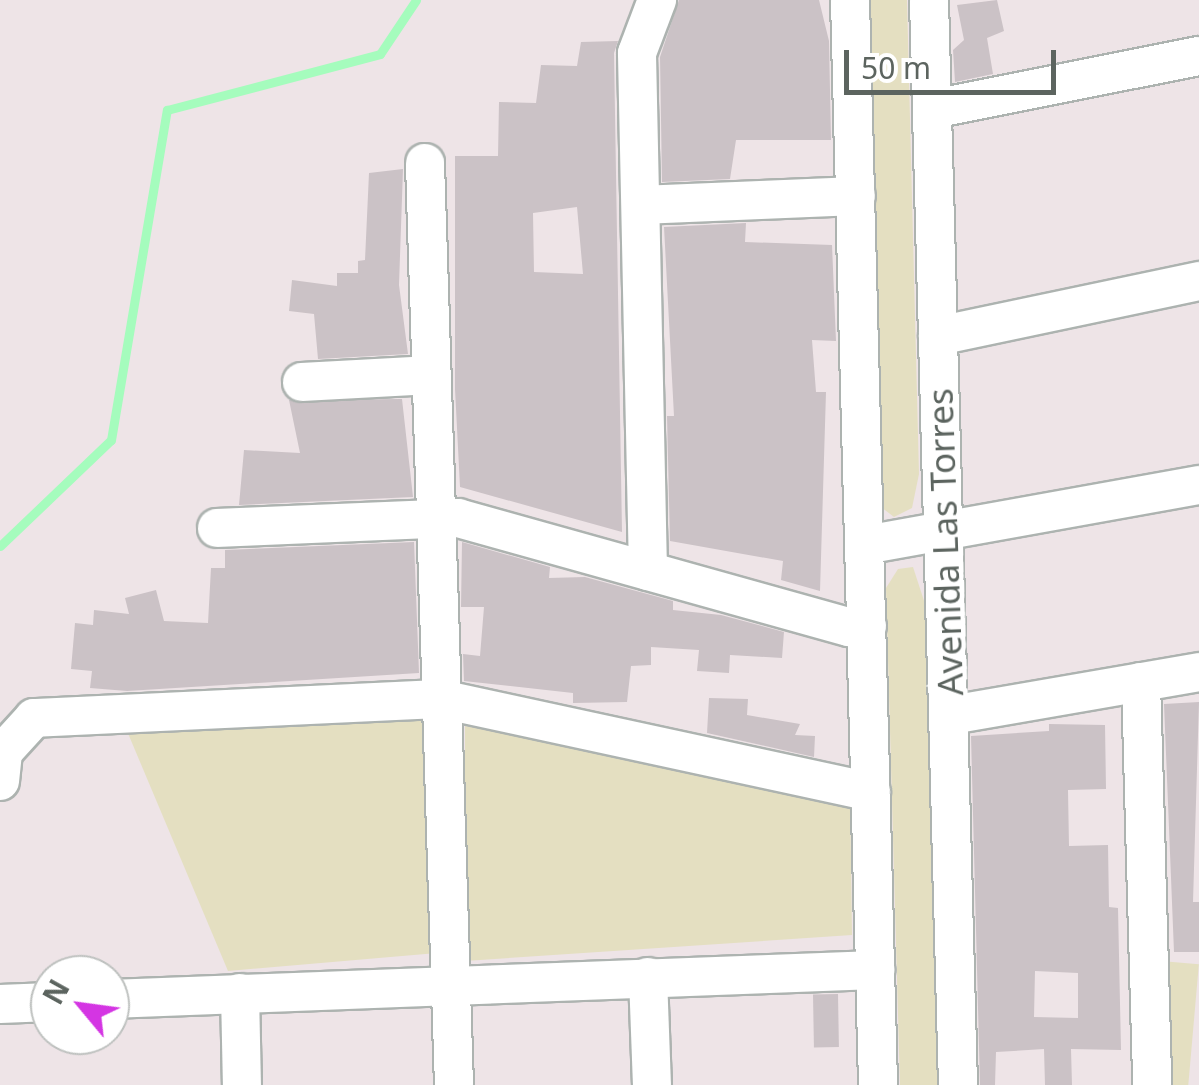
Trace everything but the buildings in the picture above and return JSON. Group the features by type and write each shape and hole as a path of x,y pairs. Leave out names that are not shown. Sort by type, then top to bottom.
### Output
{"street":[{"path":"648,571 637,53 657,0"},
{"path":"850,0 878,1085"},
{"name":"Avenida Las Torres","path":"928,0 951,715 958,1085"},
{"path":"933,110 1199,56"},
{"path":"424,163 454,1085"},
{"path":"641,205 856,196"},
{"path":"938,336 1199,281"},
{"path":"302,382 432,375"},
{"path":"864,545 1199,485"},
{"path":"217,528 458,518 849,627 867,626"},
{"path":"951,715 1199,672"},
{"path":"1142,682 1152,1085"},
{"path":"0,781 3,752 34,718 442,699 871,792"},
{"path":"130,998 876,970"},
{"path":"648,977 652,1085"},
{"path":"240,993 242,1085"},
{"path":"0,1004 30,1003"}],"shaded area":[{"path":"869,0 907,0 919,474 912,508 894,517 881,507"},
{"path":"913,567 929,616 946,1085 900,1085 886,588 898,569"},
{"path":"427,718 437,953 228,971 127,731"},
{"path":"465,726 850,788 852,935 465,961"},
{"path":"1161,961 1199,964 1188,1085 1150,1085"}],"waterway":[{"path":"0,546 111,440 167,110 380,54 416,0"}]}
